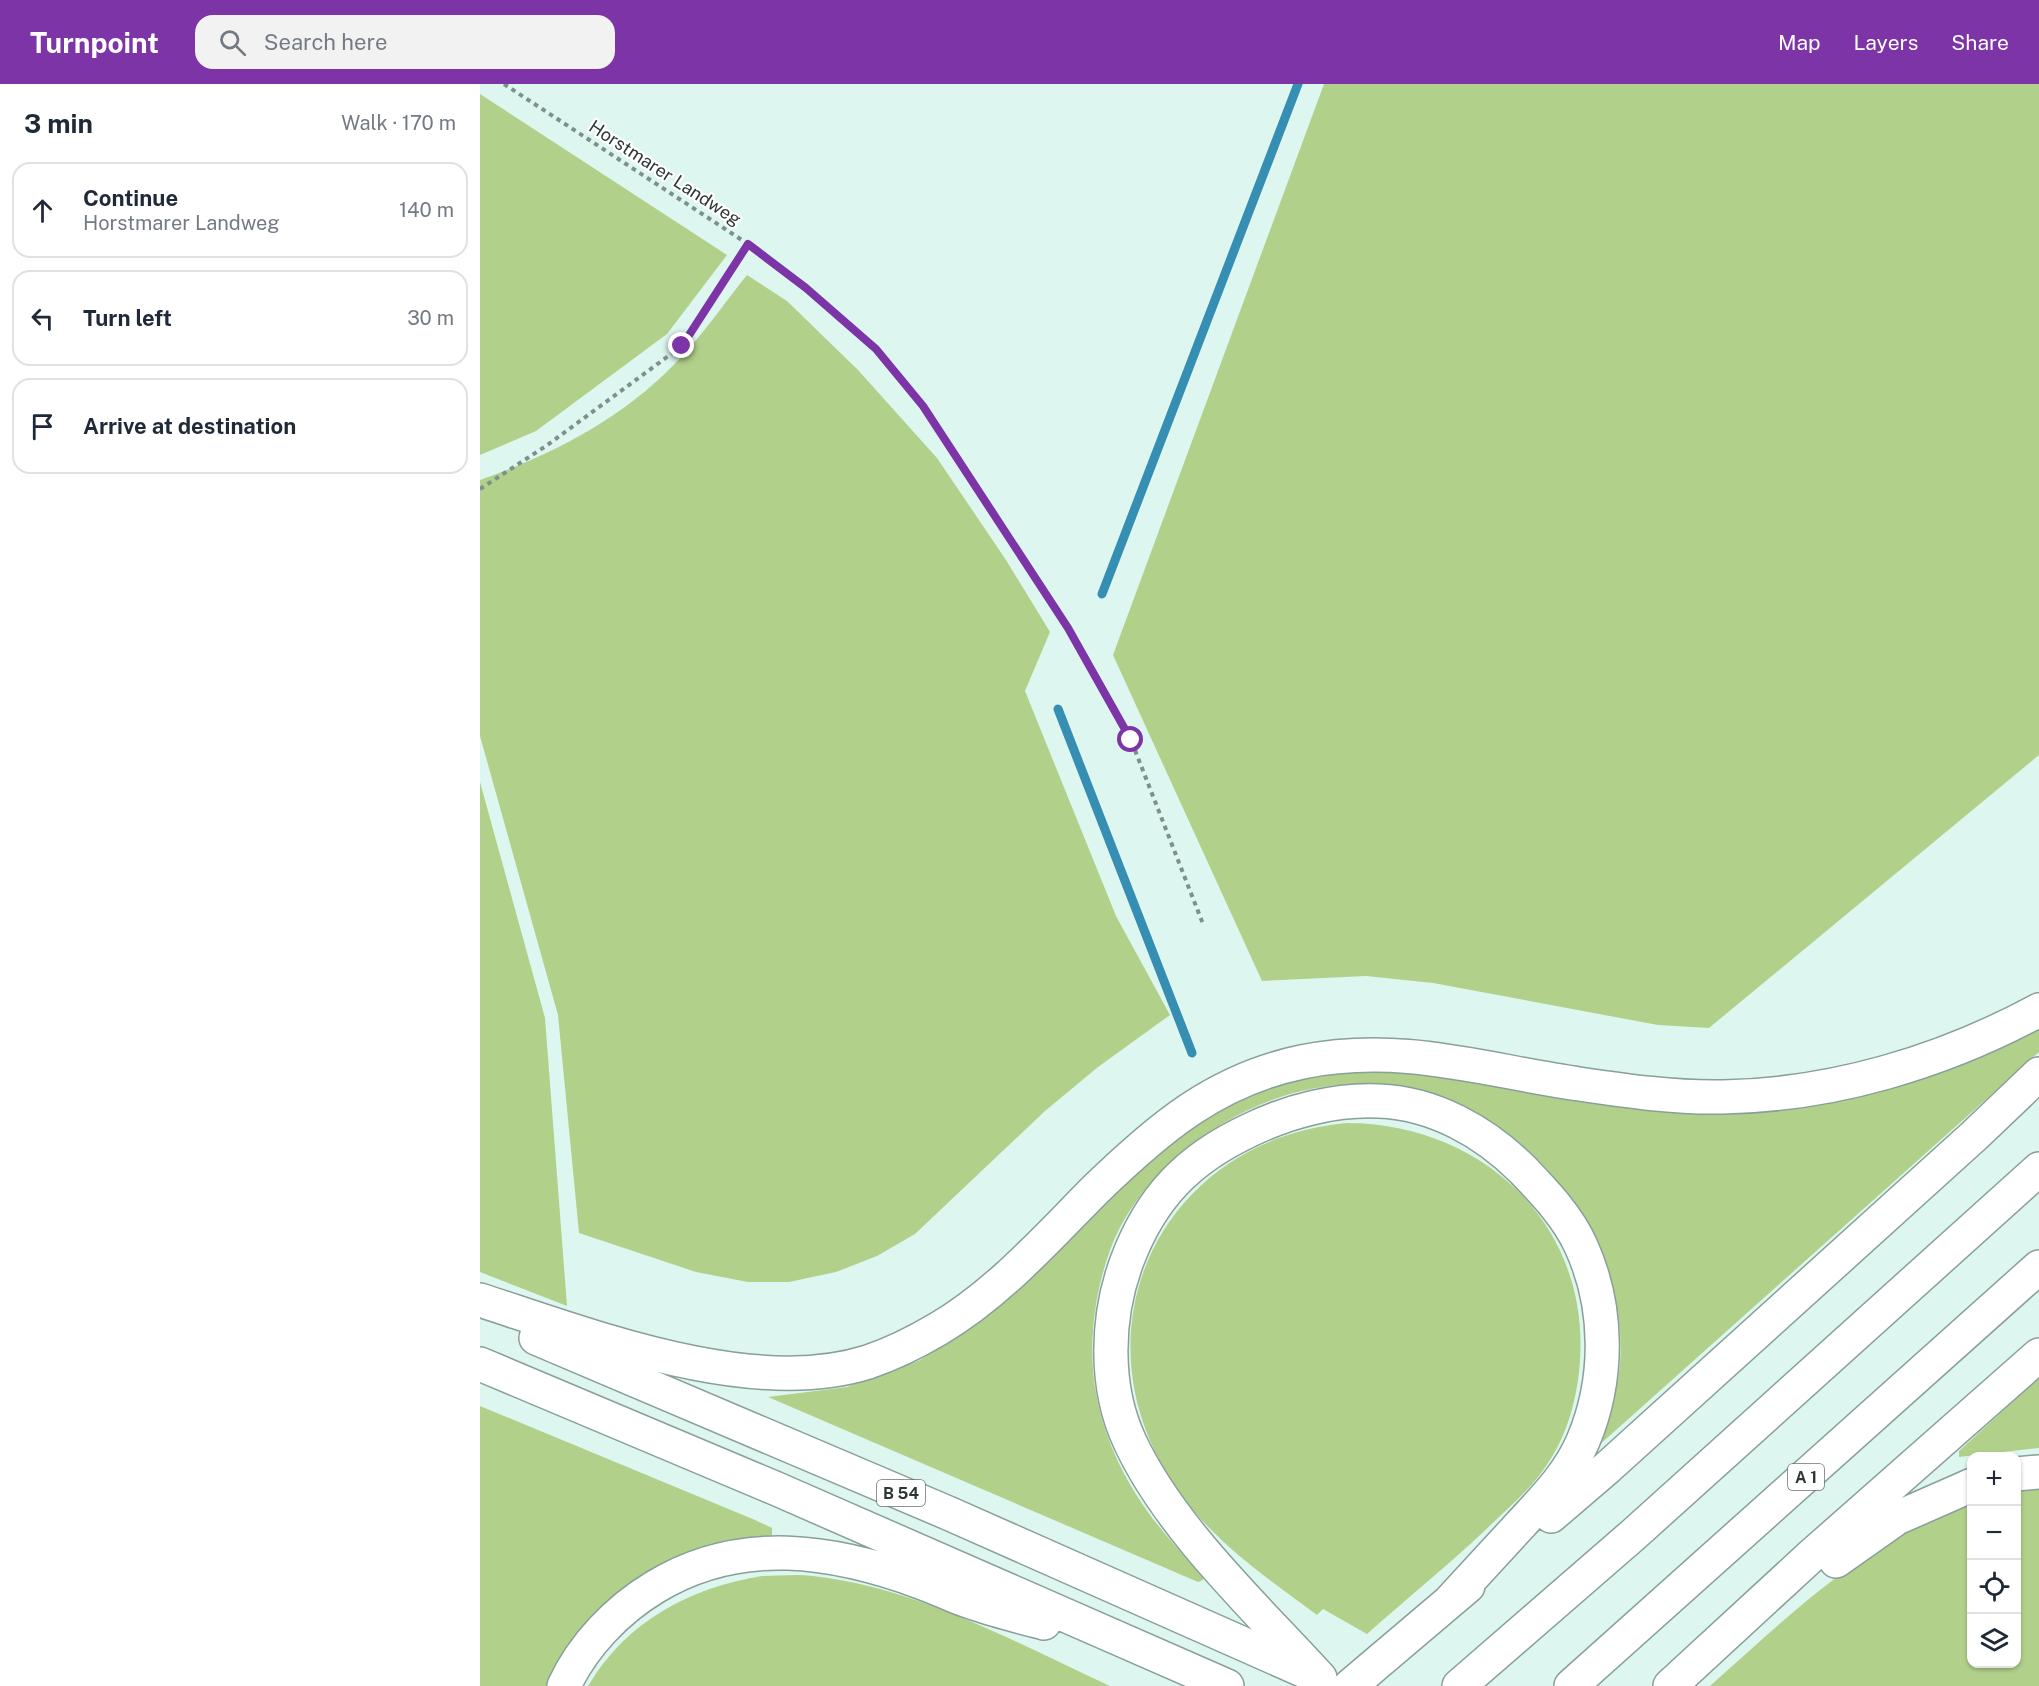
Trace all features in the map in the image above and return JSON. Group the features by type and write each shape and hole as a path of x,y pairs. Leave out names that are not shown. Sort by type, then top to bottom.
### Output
{"highway":[{"path":"480,1300 569,1329 704,1364 788,1373 866,1363 940,1328 972,1305 1004,1279 1147,1140 1211,1094 1256,1075 1334,1057 1387,1055 1427,1057 1576,1084 1674,1096 1776,1094 1866,1077 1921,1062 1973,1042 2039,1010"},
{"path":"1451,1600 1564,1477 1583,1442 1594,1410 1604,1338 1591,1274 1580,1245 1563,1216 1506,1154 1478,1133 1444,1116 1414,1107 1380,1101 1310,1108 1263,1124 1229,1140 1195,1162 1168,1186 1138,1233 1122,1274 1113,1318 1111,1368 1117,1405 1129,1440 1153,1485 1193,1538 1336,1683 1451,1600 1607,1468 1975,1135 2039,1074"},
{"path":"1460,1686 1633,1535 2039,1169"},
{"name":"A 1","path":"1571,1686 2039,1267"},
{"name":"B 54","path":"480,1315 937,1508 1336,1683"},
{"path":"1711,1652 1811,1556 2039,1355"},
{"name":"B 54","path":"480,1364 787,1493 1227,1686"},
{"path":"2021,1474 2039,1472"},
{"path":"1670,1686 1711,1652 1870,1534 1930,1501 1967,1487"},
{"path":"564,1686 585,1651 609,1622 638,1597 670,1578 700,1565 731,1556 776,1551 820,1554 858,1562 924,1583 973,1603 1161,1657"}],"path":[{"name":"Horstmarer Landweg","path":"504,84 748,244 806,288 876,349 923,406 1068,628 1131,740 1203,924"},
{"path":"480,489 546,446 682,346 748,244"}],"green space":[{"path":"1324,84 2039,84 2039,755 1709,1028 1658,1025 1433,983 1366,976 1262,981 1113,655"},
{"path":"480,94 727,255 667,334 536,431 480,455"},
{"path":"747,275 787,301 858,370 937,458 1006,560 1050,632 1025,691 1116,916 1170,1015 1098,1067 1045,1111 915,1234 877,1256 836,1272 789,1282 748,1282 696,1272 579,1233 558,1015 480,736 480,480 537,458 564,444 616,414 640,396 684,354"},
{"path":"480,782 545,1018 567,1306 480,1272"},
{"path":"2039,1026 2039,1052 1597,1447 1616,1388 1620,1355 1620,1330 1610,1282 1592,1235 1567,1194 1544,1166 1518,1142 1489,1121 1457,1105 1370,1085 1332,1086 1293,1093 1256,1107 1220,1125 1186,1149 1157,1176 1132,1207 1114,1240 1102,1276 1094,1315 1092,1355 1093,1374 1102,1419 1122,1469 1149,1514 1203,1574 1203,1580 1198,1582 768,1397 847,1387 920,1360 953,1339 1119,1182 1232,1098 1296,1076 1380,1070 1433,1072 1658,1106"},
{"path":"1346,1123 1395,1128 1440,1141 1481,1162 1517,1190 1545,1224 1566,1265 1578,1310 1580,1360 1577,1387 1571,1414 1561,1440 1548,1463 1525,1492 1483,1532 1367,1634 1323,1609 1317,1615 1236,1553 1200,1518 1169,1477 1142,1418 1131,1359 1135,1301 1154,1248 1185,1202 1228,1164 1282,1137"},
{"path":"2039,1378 2039,1448 2003,1452 1967,1452 1967,1456 1959,1457 1959,1451"},
{"path":"480,1406 755,1520 772,1528 772,1535 746,1541 551,1678 547,1686 480,1686"},
{"path":"2039,1489 2039,1686 1710,1686 1800,1606 1864,1558 1933,1519 1967,1506 1967,1668 2021,1668 2021,1491"},
{"path":"762,1576 813,1576 852,1582 891,1592 965,1619 1110,1686 588,1686 621,1643 662,1611 710,1589"}],"waterway":[{"path":"1102,594 1298,84"},
{"path":"1058,709 1192,1053"}],"route":[{"path":"682,346 748,244 806,288 876,349 923,406 1068,628 1131,740"}]}
